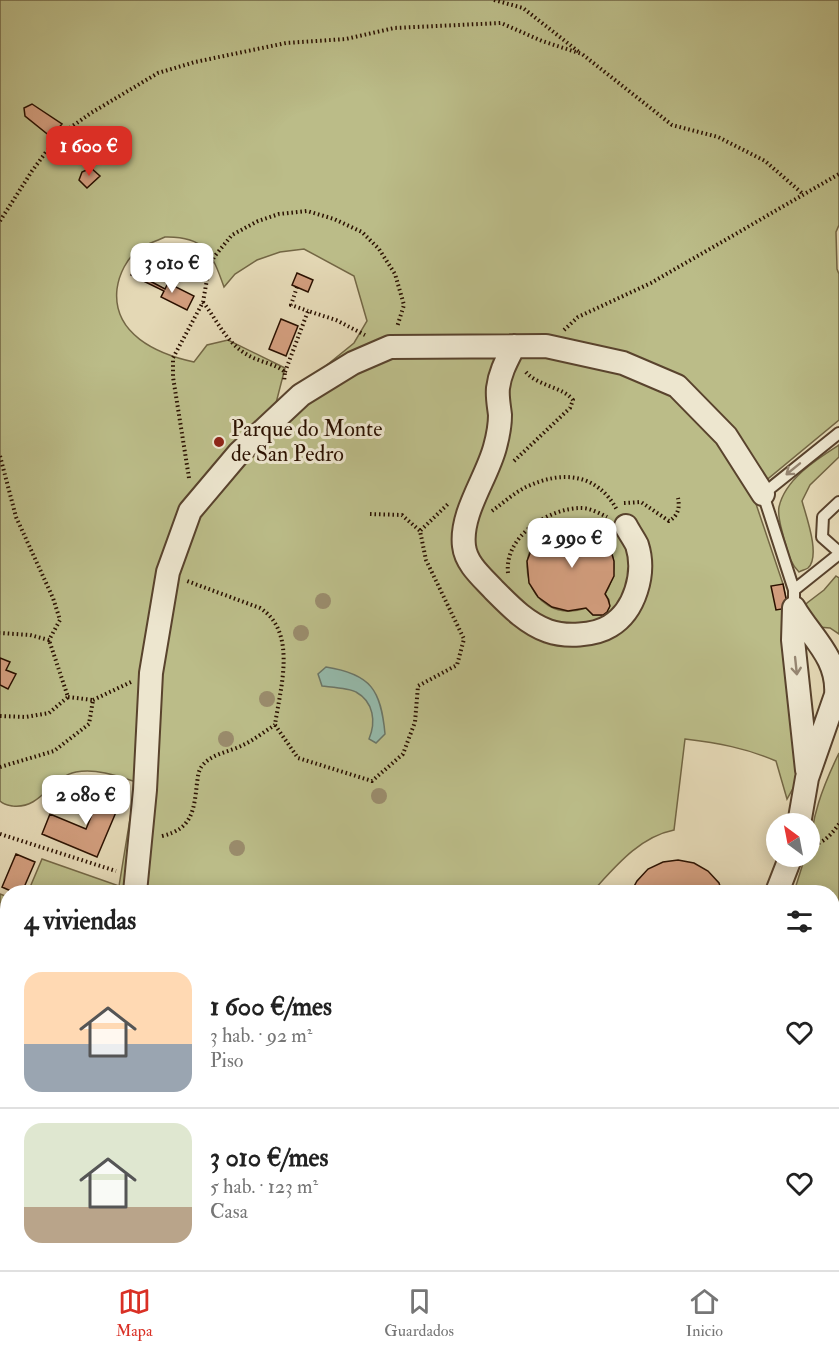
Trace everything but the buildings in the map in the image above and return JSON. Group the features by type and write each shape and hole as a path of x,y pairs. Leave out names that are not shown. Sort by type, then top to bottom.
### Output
{"street":[{"path":"529,346 501,373 498,390 499,432 492,460 469,509 464,543 466,556 475,570 513,609 537,627 564,635 594,632 608,628 619,620 637,588 640,560 636,544 620,516"},
{"path":"136,885 145,790 151,673 168,572 190,511 239,453 309,390 353,363 390,347 529,346 623,363 677,386 726,436 763,494"},
{"path":"794,599 793,640 807,778"},
{"path":"794,599 833,663 838,684 807,778 801,813"},
{"path":"780,885 787,867"}],"lane":[{"path":"839,433 763,494 794,599 839,553 822,537 823,518 839,501"}],"path":[{"path":"494,0 524,8 672,125 717,137 765,161 803,194"},
{"path":"0,221 57,137 91,113 158,73 195,62 286,44 346,39 394,28 501,22 582,54"},
{"path":"511,464 570,408 573,400 568,395 543,385 528,375 522,366 520,357 529,346 578,317 651,283 839,174"},
{"path":"190,511 186,500 190,482 173,377 173,358 203,302 209,268 214,257 232,235 258,220 279,214 307,211 362,231 379,249 395,274 404,305 390,347 336,320 291,304 297,287"},
{"path":"203,302 228,340 244,353 285,372"},
{"path":"277,417 285,372 308,311"},
{"path":"0,456 16,517 53,598 60,620 49,640 68,697"},
{"path":"420,531 447,504 459,502 469,509 478,521 524,488 546,479 568,476 589,480 610,497 620,516"},
{"path":"620,516 629,502 641,502 669,521 676,518 678,513 678,498"},
{"path":"508,576 507,565 514,547 529,528 550,514 583,507 620,516"},
{"path":"168,572 200,587 260,608 268,614 280,632 283,653 275,725 298,758 372,781 403,754 415,722 418,686 457,665 464,639 426,560 420,531 402,514 370,514"},
{"path":"0,633 30,635 49,640"},
{"path":"0,716 26,717 49,713 68,697 93,700 151,673"},
{"path":"0,767 54,751 89,724 93,700"},
{"path":"0,834 122,873 139,862 159,837 175,833 182,829 188,821 195,806 199,771 203,765 215,756 244,745 275,725"},
{"path":"820,843 839,824"}],"green space":[{"name":"Parque do Monte de San Pedro","path":"0,0 839,0 839,225 836,232 839,274 839,420 752,492 783,584 788,608 798,760 796,783 787,799 776,761 732,747 685,739 674,830 650,839 628,854 599,885 119,885 136,782 99,772 76,772 59,780 31,803 23,806 4,804 0,801","holes":["165,237 179,237 198,243 205,249 211,256 224,287 235,274 257,260 280,252 304,249 354,276 367,321 354,343 275,407 285,368 228,340 207,345 194,362 166,354 140,339 129,330 122,318 117,305 117,289 124,267 131,257 139,249","564,524 591,529 601,536 613,556 614,568 605,594 609,600 609,608 603,615 593,615 586,608 565,611 548,606 536,594 529,579 527,562 532,546 544,532"]},
{"path":"839,445 839,457 810,485 802,501 813,545 813,555 808,568 799,572 788,552 779,519 782,497 803,471"},
{"path":"836,576 839,578 839,634 830,628 818,627 803,610 807,603 824,590"},
{"path":"839,753 839,885 796,885 802,867 820,867 820,813 816,813"},
{"name":"Parque do Monte de San Pedro","path":"42,859 116,885 31,885"}],"shaded area":[{"path":"326,667 354,674 371,687 380,706 385,734 376,743 369,739 373,719 367,701 353,691 322,686 318,674"}],"place":[{"name":"Parque do Monte de San Pedro","path":"219,442"}]}
